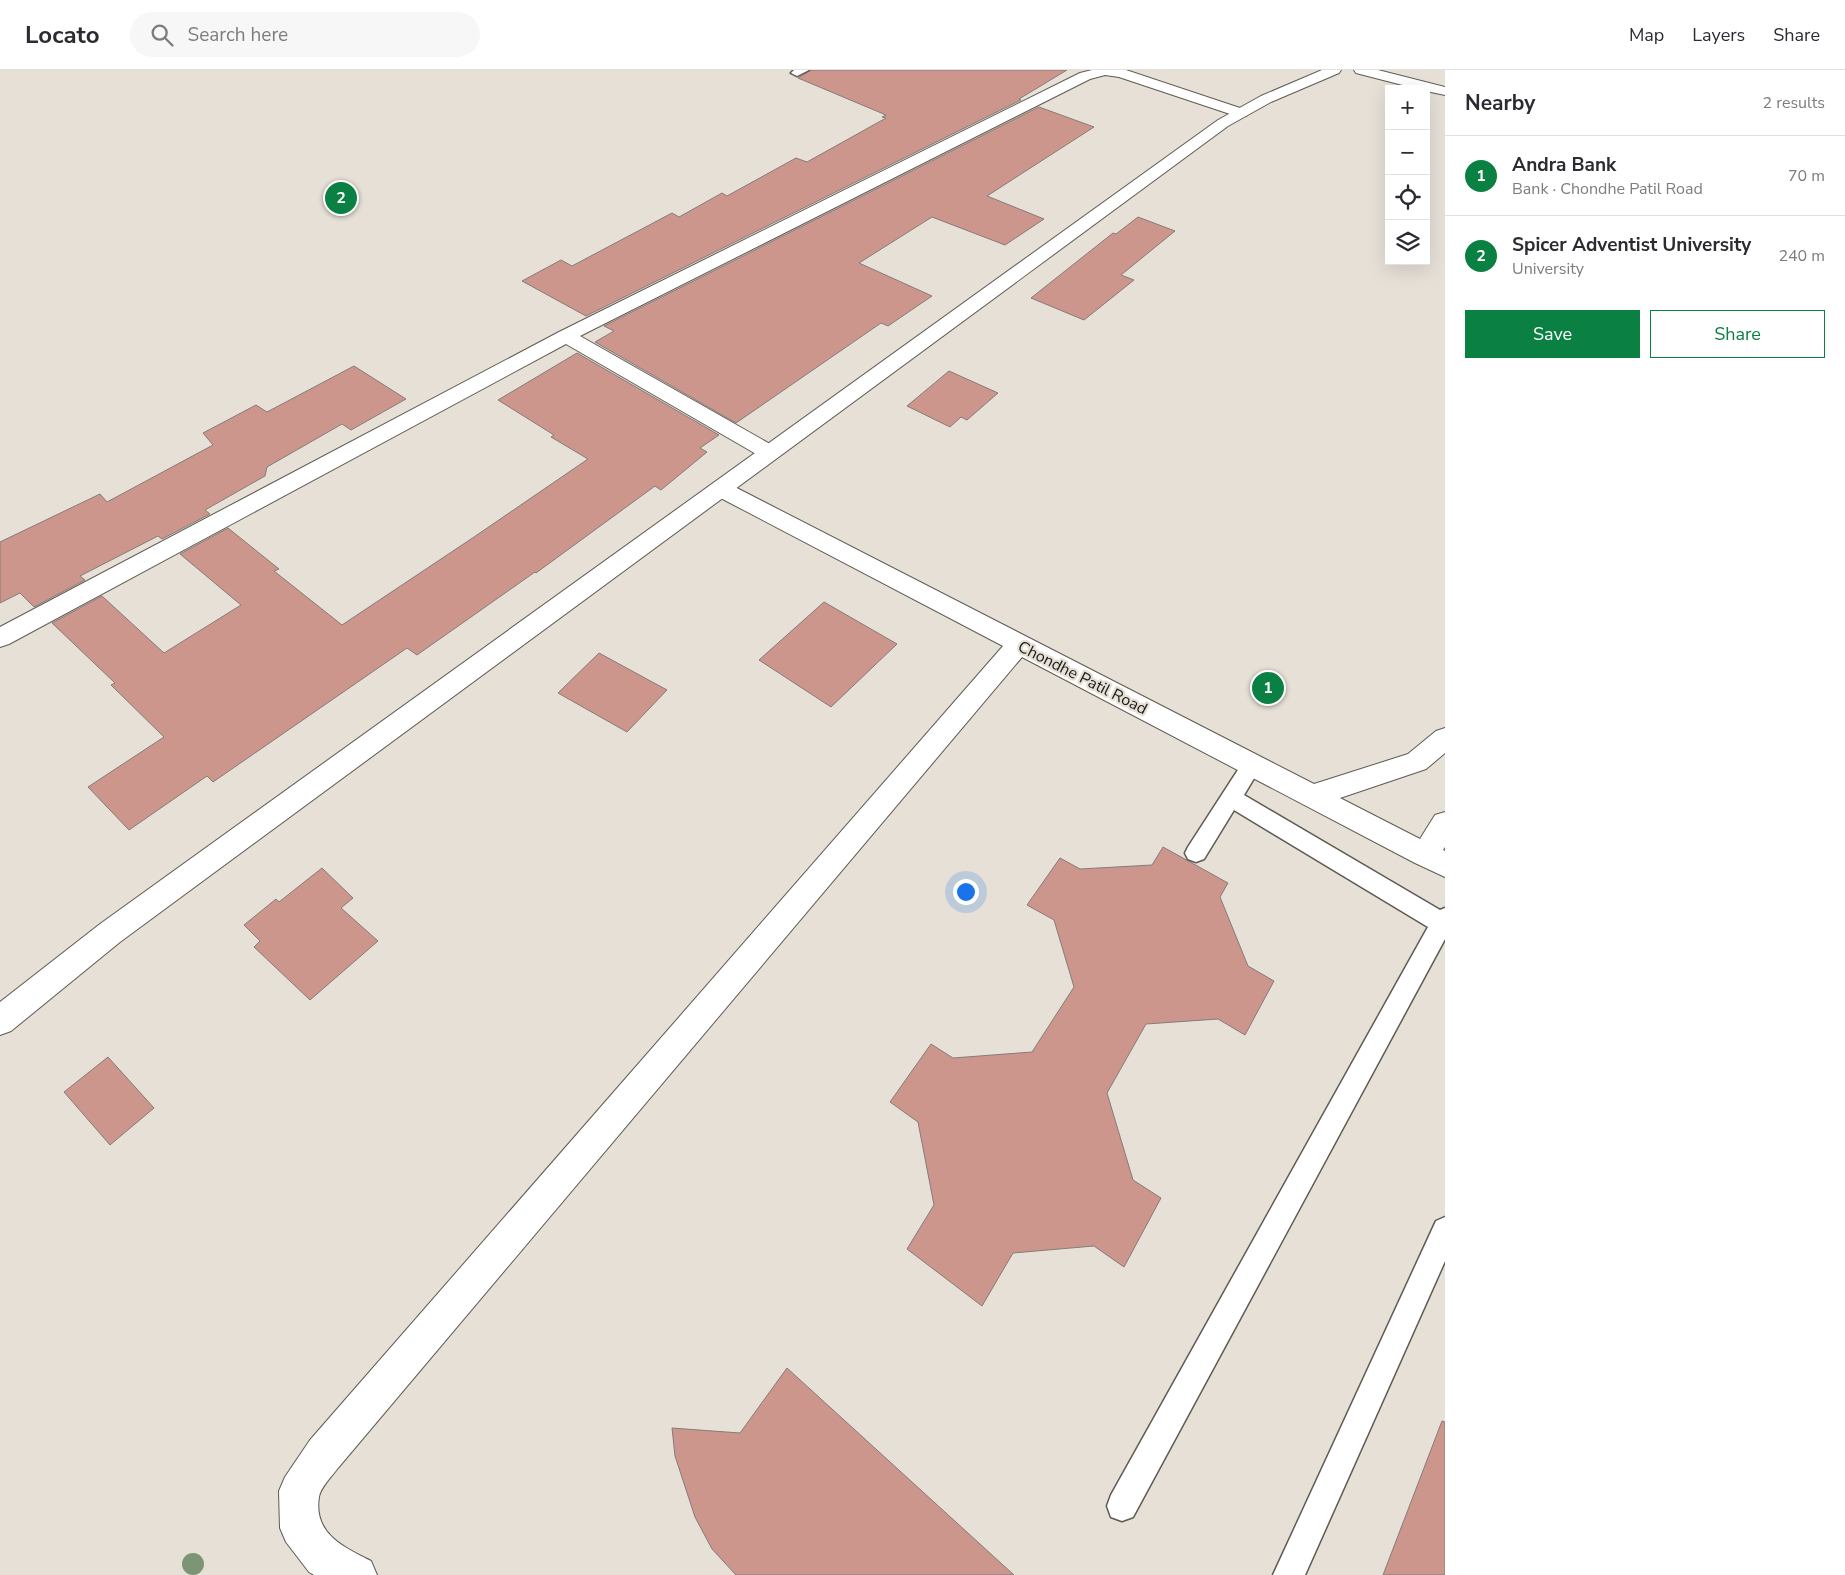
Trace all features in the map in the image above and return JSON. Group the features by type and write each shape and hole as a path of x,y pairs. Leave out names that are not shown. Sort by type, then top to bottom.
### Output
{"street":[{"path":"0,1021 110,933 1215,129 1266,99 1334,70"},
{"path":"1361,70 1445,91"},
{"path":"0,638 566,336 1085,76 1105,71 1121,73 1240,113"},
{"path":"566,336 770,453"},
{"name":"Chondhe Patil Road","path":"721,489 1435,860"},
{"path":"357,1575 324,1558 300,1528 299,1491 324,1454 1019,644"},
{"path":"1311,796 1417,762 1445,738"},
{"path":"1435,860 1445,823"}],"lane":[{"path":"1196,852 1252,765"},
{"path":"1122,1506 1444,920 1231,798"},
{"path":"1289,1575 1445,1230"}],"building":[{"path":"811,70 1067,70 1019,99 1021,100 586,316 522,281 561,260 572,266 672,213 679,217 722,193 727,196 796,158 807,162 886,118 882,117 886,115 798,78"},
{"path":"1039,107 1094,127 987,196 1044,219 1005,245 932,217 859,263 932,296 888,326 881,323 736,423 595,342 614,331 604,326"},
{"path":"1138,217 1175,231 1121,275 1134,280 1084,320 1031,298 1113,233 1116,234"},
{"path":"577,353 719,435 700,448 707,452 661,490 655,486 536,573 417,655 407,648 213,782 207,776 129,830 88,787 164,737 111,685 115,683 52,623 102,596 164,653 241,605 180,554 228,528 279,569 274,571 342,625 588,459 551,437 554,435 498,400"},
{"path":"354,366 406,399 351,430 342,424 267,467 265,476 205,510 210,514 162,539 158,536 80,576 85,580 34,607 20,593 0,603 0,542 100,494 107,502 213,445 203,433 256,405 267,412"},
{"path":"949,371 998,393 967,420 961,417 950,427 907,406"},
{"path":"824,602 897,644 831,707 759,660"},
{"path":"599,653 667,690 627,732 558,693"},
{"path":"1163,847 1228,883 1220,897 1248,966 1274,981 1245,1035 1218,1019 1146,1024 1107,1093 1133,1180 1161,1198 1124,1267 1094,1246 1013,1253 982,1306 907,1249 934,1205 918,1122 890,1102 931,1044 953,1058 1032,1052 1074,987 1054,920 1027,905 1060,858 1080,869 1152,865"},
{"path":"322,868 353,898 341,908 378,941 310,1000 254,947 260,941 244,925 276,899 279,902"},
{"path":"108,1057 154,1108 110,1145 64,1092"},
{"path":"787,1368 1014,1575 736,1575 712,1549 695,1517 675,1456 672,1428 740,1433"},
{"path":"1442,1421 1445,1422 1445,1575 1383,1575"}],"place":[{"name":"Spicer Adventist University","path":"341,198"},
{"name":"Andra Bank","path":"1268,688"}]}
